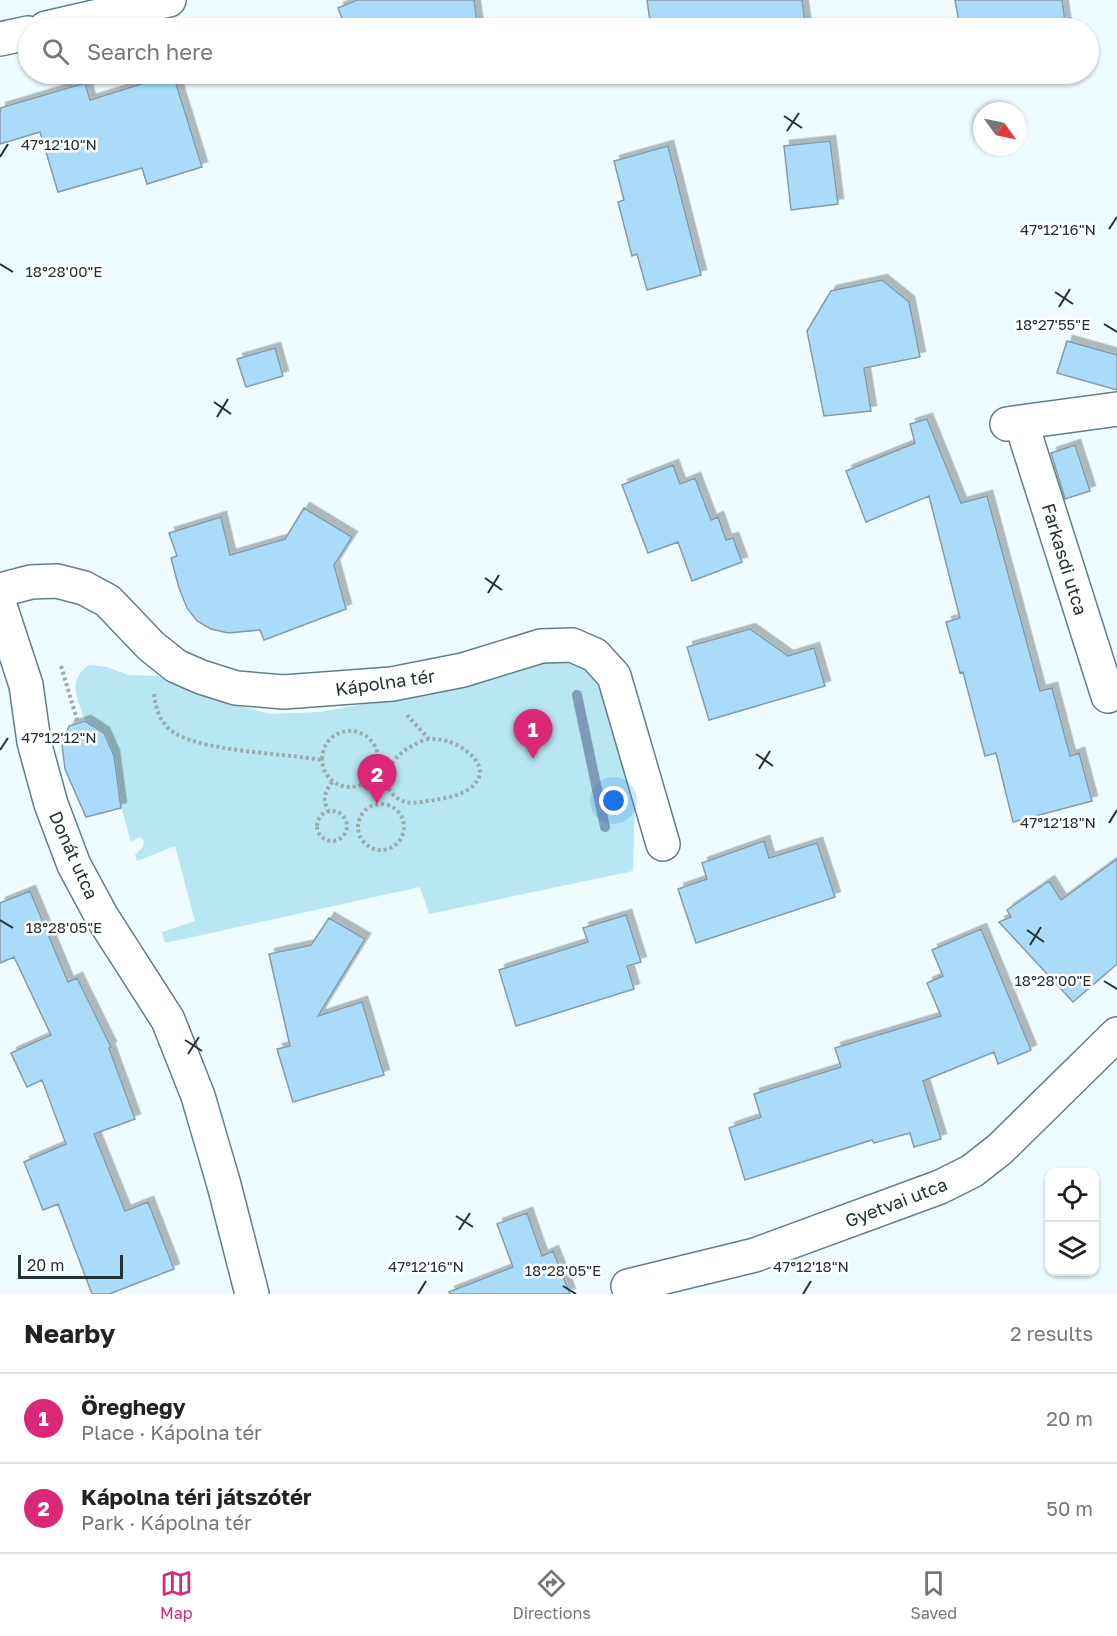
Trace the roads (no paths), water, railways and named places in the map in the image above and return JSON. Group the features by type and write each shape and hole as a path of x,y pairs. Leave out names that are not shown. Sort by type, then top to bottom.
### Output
{"street":[{"path":"90,18 169,0"},
{"path":"0,39 18,35"},
{"name":"Farkasdi utca","path":"1108,696 1014,423 1117,409"},
{"name":"Kápolna tér","path":"0,590 31,582 57,581 84,588 108,601 150,645 176,666 236,688 284,692 392,684 462,670 542,646 572,645 595,654 614,676 663,844"},
{"name":"Donát utca","path":"0,606 26,685 34,742 51,804 74,865 102,917 168,1020 198,1096 252,1294"},
{"name":"Gyetvai utca","path":"628,1286 755,1255 940,1188 972,1171 1000,1149 1117,1034"}],"waterway":[{"path":"577,695 605,827"}],"place":[{"name":"Öreghegy","path":"533,759"},
{"name":"Kápolna téri játszótér","path":"377,804"}]}
